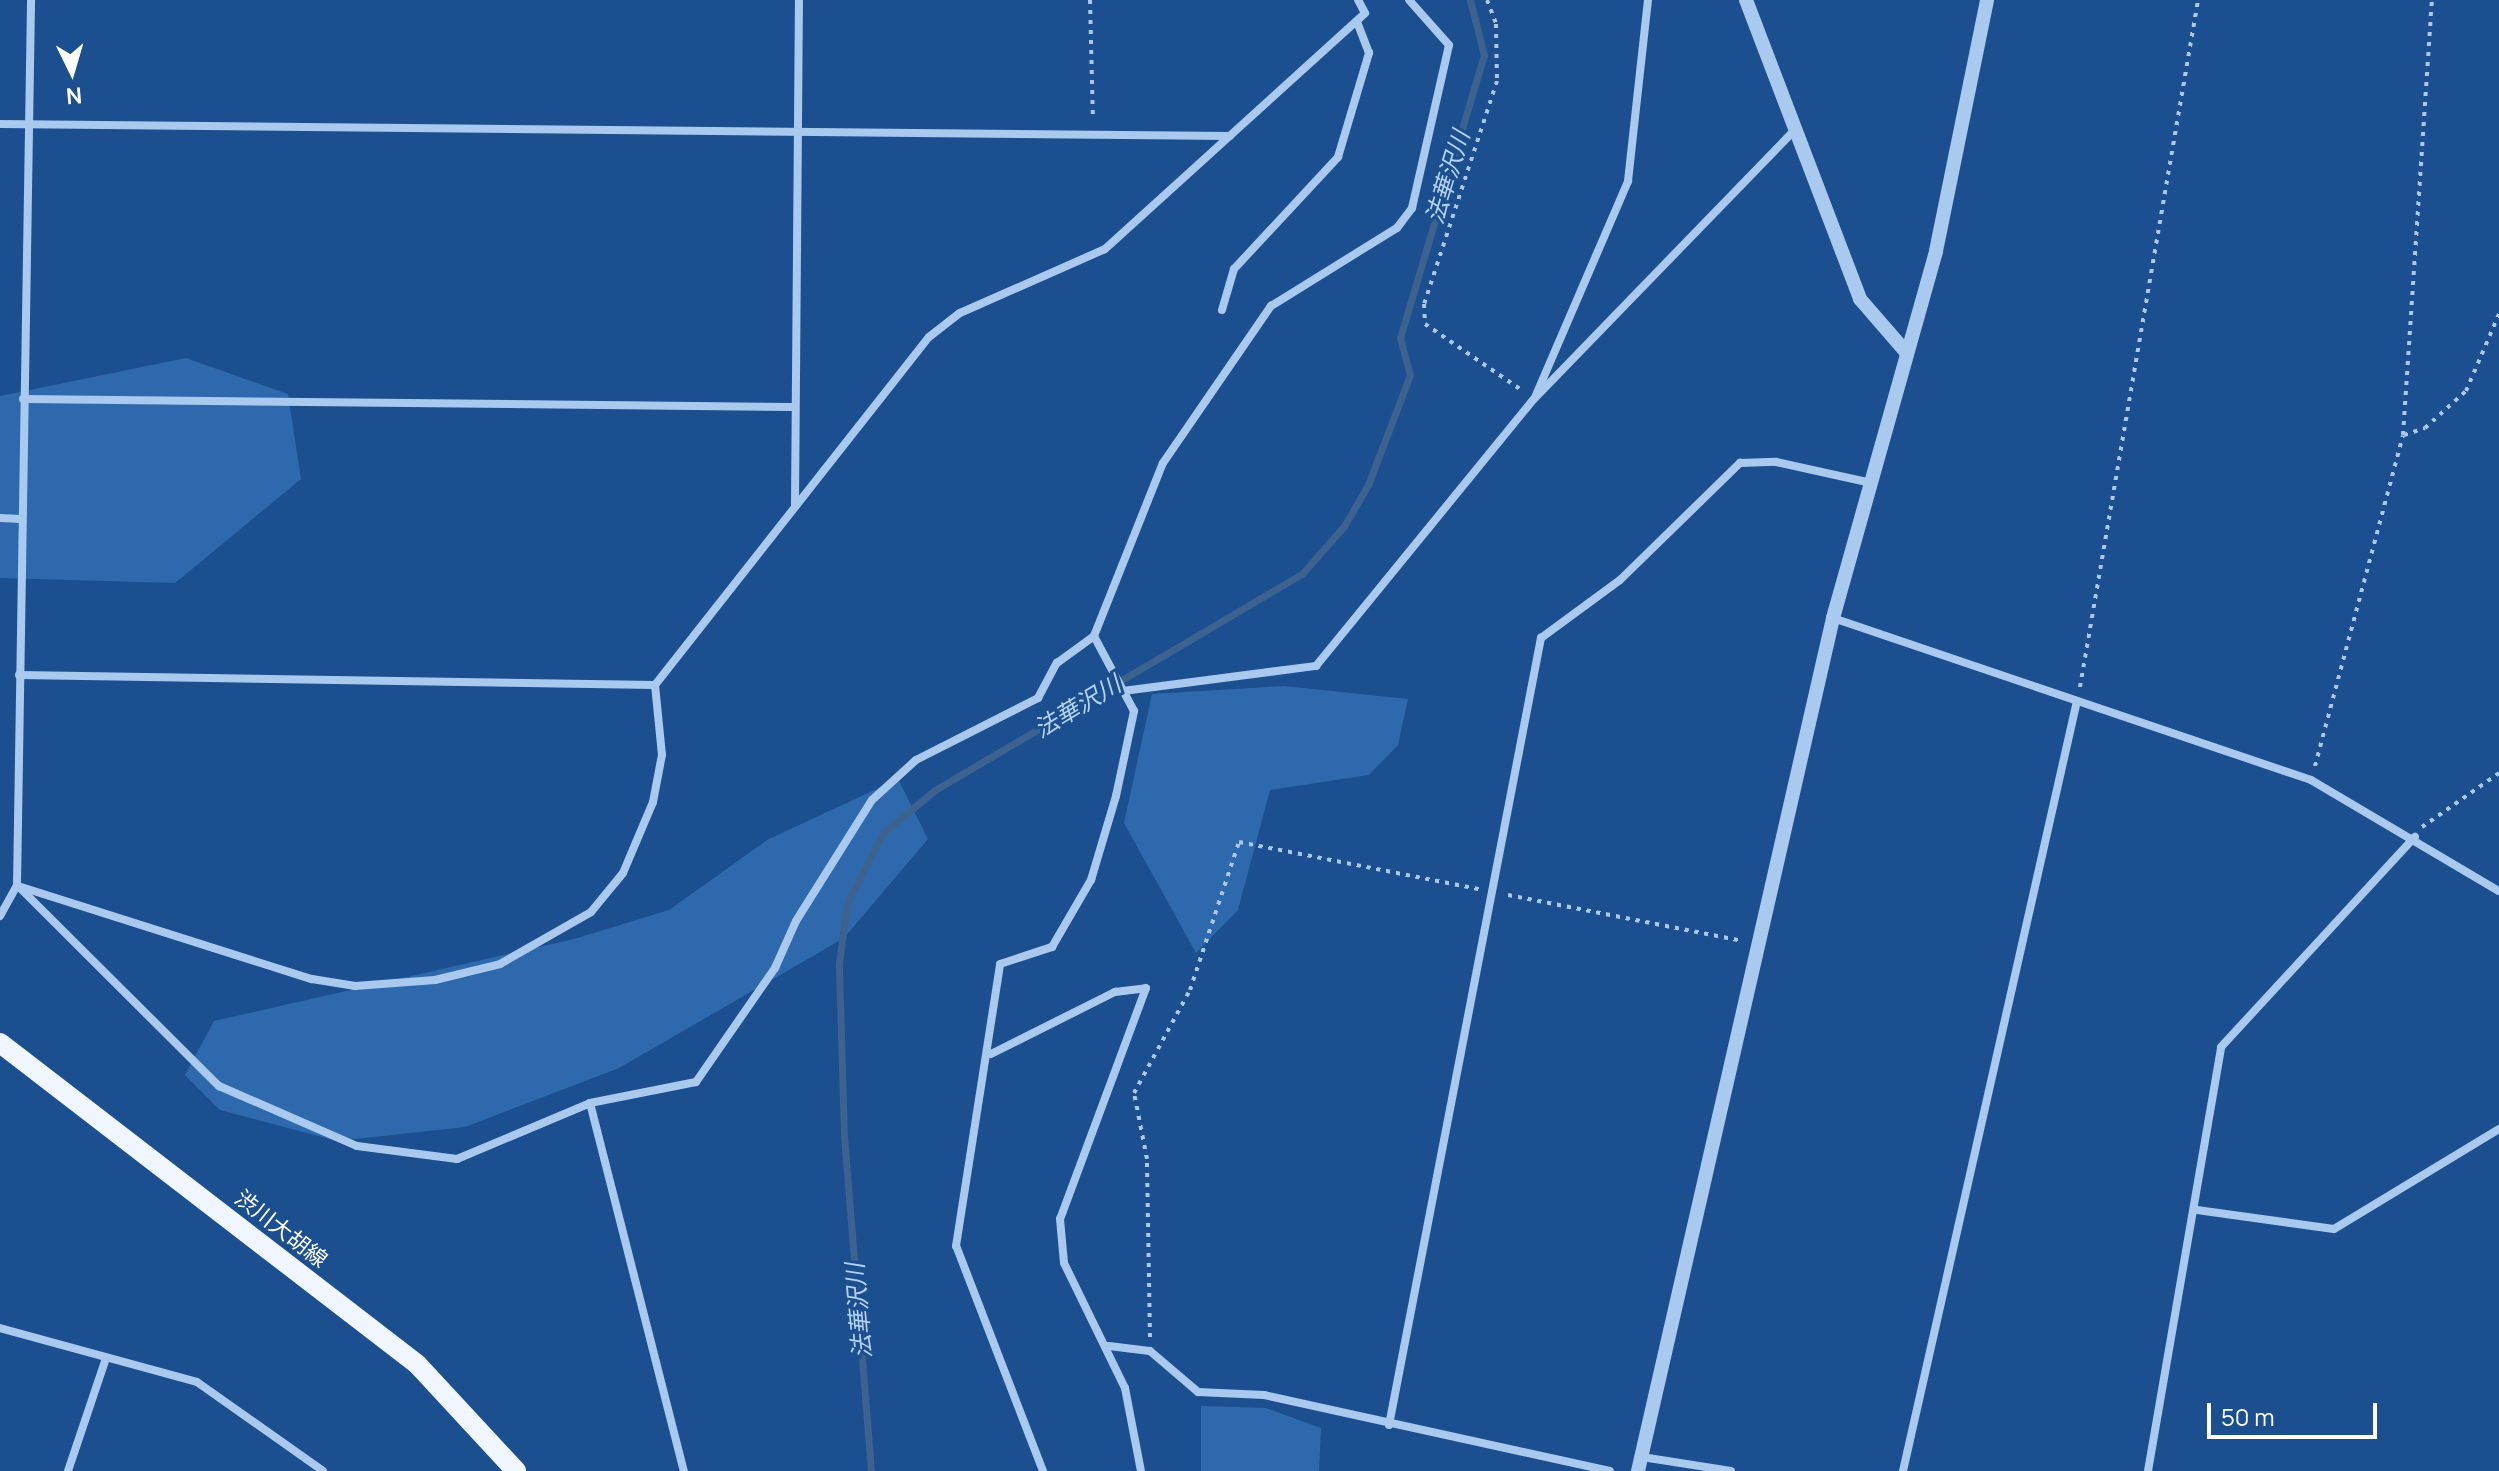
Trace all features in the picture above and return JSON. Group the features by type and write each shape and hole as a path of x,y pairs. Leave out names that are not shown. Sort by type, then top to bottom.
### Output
{"main road":[{"name":"渋川大胡線","path":"0,1043 417,1364 516,1471"}],"street":[{"path":"0,916 17,885 31,0"},
{"path":"795,505 792,407 799,0"},
{"path":"17,885 312,979 355,986 435,980 500,964 591,912 623,873 653,802 662,755 655,685 929,337 960,313 1105,249 1357,21 1365,13 1358,0"},
{"path":"17,885 219,1086 357,1146 457,1159 590,1103 696,1082 775,968 796,921 872,800 916,760 1038,698 1057,663 1094,636 1163,463 1271,306 1397,228 1412,208 1449,45 1409,0"},
{"path":"1534,399 1628,181 1648,0"},
{"path":"1746,0 1860,299 1905,351"},
{"path":"1731,1471 1640,1464 1756,977 1756,944 1833,618 1867,482 1936,251 1987,0"},
{"path":"1222,310 1234,269 1338,157 1369,53 1357,21"},
{"path":"0,124 1230,136"},
{"path":"1123,691 1316,666 1534,399 1794,131"},
{"path":"23,399 792,407"},
{"path":"1389,1425 1541,638 1620,580 1740,463 1776,462 1867,482"},
{"path":"0,518 21,519"},
{"path":"1833,618 2076,705 2311,780 2415,837 2499,891"},
{"path":"1043,1471 956,1246 991,1054 1000,964 1052,947 1091,880 1134,711 1094,636"},
{"path":"19,675 655,685"},
{"path":"1903,1471 2076,705"},
{"path":"2148,1471 2197,1210 2221,1047 2415,837"},
{"path":"991,1054 1115,992 1146,988 1060,1219 1064,1263 1109,1346 1125,1388 1141,1471"},
{"path":"590,1103 684,1471"},
{"path":"2197,1210 2334,1229 2499,1129"},
{"path":"0,1328 197,1382 323,1471"},
{"path":"1109,1346 1150,1351 1198,1392 1264,1395 1389,1425 1610,1471"},
{"path":"68,1471 106,1358"}],"path":[{"path":"1090,0 1093,134"},
{"path":"1487,0 1496,24 1497,81 1424,304 1425,324 1534,399"},
{"path":"2076,705 2198,0"},
{"path":"2311,780 2403,435 2432,0"},
{"path":"2403,435 2425,428 2466,391 2499,314"},
{"path":"2415,837 2499,773"},
{"path":"1150,1351 1147,1159 1134,1093 1190,990 1239,842 1756,944"}],"shaded area":[{"path":"186,358 288,394 301,479 175,583 0,578 0,396"},
{"path":"1284,686 1408,699 1398,745 1369,775 1270,790 1238,910 1196,953 1124,823 1152,694"},
{"path":"898,779 928,839 844,938 619,1068 465,1127 337,1141 220,1110 185,1075 214,1021 574,939 669,910 767,840"},
{"path":"1201,1406 1266,1408 1321,1428 1319,1471 1201,1471"}],"waterway":[{"name":"法華沢川","path":"871,1471 844,1136 839,963 847,903 883,833 935,790 1302,574 1344,526 1368,485 1410,375 1400,338 1484,55 1470,0"}]}
